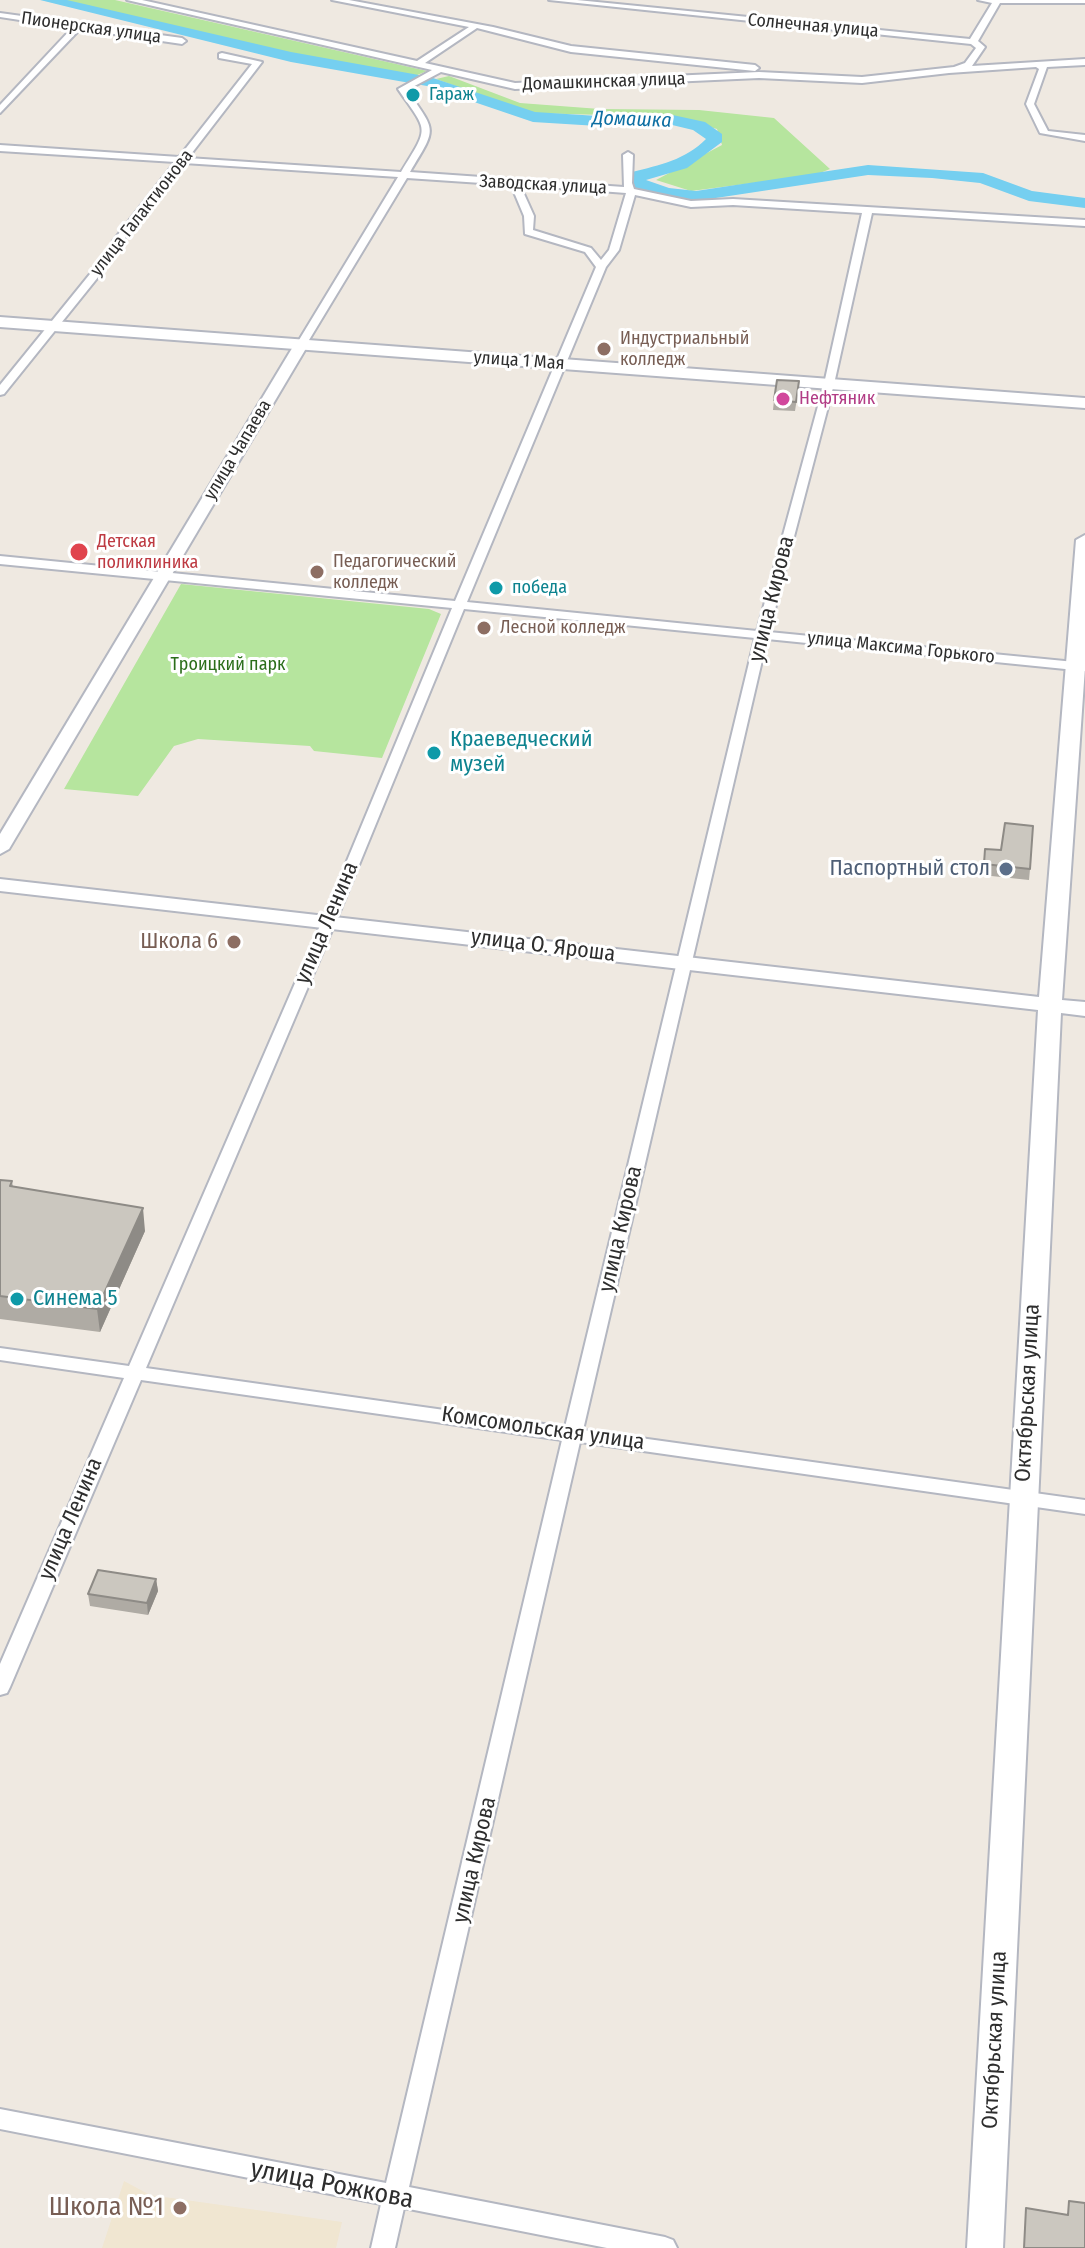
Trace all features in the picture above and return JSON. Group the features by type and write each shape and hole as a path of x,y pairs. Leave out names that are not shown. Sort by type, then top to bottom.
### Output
{"main road":[{"name":"улица 1 Мая","path":"0,322 1085,403"},
{"name":"Октябрьская улица","path":"985,2248 1050,1005 1080,666 1085,540"},
{"name":"улица О. Яроша","path":"0,885 1085,1009"}],"street":[{"name":"Домашкинская улица","path":"133,0 515,86 547,87 759,75 862,80 949,70 1085,62"},
{"path":"336,0 571,49 626,52 671,60 752,67 759,75"},
{"path":"375,8 385,0"},
{"name":"Солнечная улица","path":"553,0 973,42"},
{"path":"982,0 1085,1"},
{"path":"949,70 968,65 981,47 973,42 996,2"},
{"name":"Пионерская улица","path":"0,15 182,41"},
{"path":"0,110 77,27"},
{"path":"417,65 473,28"},
{"name":"улица Галактионова","path":"0,392 112,254 116,243 258,62 222,56"},
{"path":"671,60 681,79"},
{"path":"1038,65 1044,68 1030,104 1045,133 1085,138"},
{"name":"улица Чапаева","path":"0,849 427,137 427,125 402,89 438,70"},
{"name":"Заводская улица","path":"0,148 631,192 691,204 733,202 1085,223"},
{"name":"улица Ленина","path":"0,1687 329,921 559,364 601,267 614,250 631,192 627,183 628,155"},
{"path":"515,184 529,216 528,232 588,250 601,267"},
{"name":"улица Кирова","path":"383,2248 624,1213 762,634 829,384 867,212"},
{"name":"улица Максима Горького","path":"0,560 1080,666"},
{"name":"Комсомольская улица","path":"0,1354 1085,1507"},
{"name":"улица Рожкова","path":"0,2119 665,2248"}],"shaded area":[{"name":"Школа №1","path":"124,2181 150,2195 342,2222 336,2248 102,2248"}],"green space":[{"path":"64,0 115,0 427,71 415,76 292,54"},
{"path":"449,76 520,103 600,109 699,110 774,118 830,169 815,175 691,191 656,180 722,145 717,129 674,117 532,113 436,79"},
{"name":"Троицкий парк","path":"181,584 429,609 441,614 382,758 314,751 310,746 198,739 174,746 138,796 64,789"}],"building":[{"path":"777,380 799,381 796,402 774,400"},
{"path":"1005,823 1033,826 1030,869 984,864 985,849 1001,850"},
{"path":"0,1180 12,1181 10,1186 143,1208 97,1309 0,1296"},
{"path":"98,1570 156,1579 147,1603 88,1594"},
{"path":"1069,2201 1085,2203 1085,2248 1024,2248 1026,2208 1068,2215"}],"waterway":[{"name":"Домашка","path":"48,0 291,57 430,82 533,117 598,121 668,119 699,126 716,138 691,160 670,169 638,176 632,184 654,186 664,193 696,196 868,170 983,178 1029,196 1085,203"}],"place":[{"name":"Гараж","path":"413,95"},
{"name":"Индустриальный колледж","path":"604,349"},
{"name":"Нефтяник","path":"783,399"},
{"name":"Детская поликлиника","path":"79,552"},
{"name":"Педагогический колледж","path":"317,572"},
{"name":"победа","path":"496,588"},
{"name":"Лесной колледж","path":"484,628"},
{"name":"Краеведческий музей","path":"434,753"},
{"name":"Паспортный стол","path":"1006,869"},
{"name":"Школа 6","path":"234,942"},
{"name":"Синема 5","path":"17,1299"},
{"name":"Школа №1","path":"180,2208"}]}
